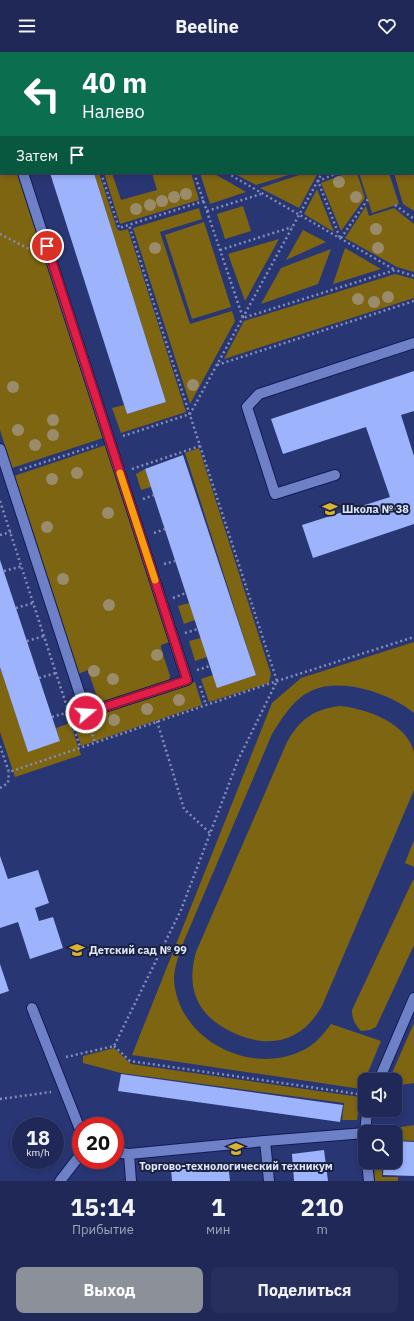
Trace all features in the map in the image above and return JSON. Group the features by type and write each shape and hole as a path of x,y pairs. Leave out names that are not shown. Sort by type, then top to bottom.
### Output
{"street":[{"path":"0,448 86,713 187,680 23,174"},
{"path":"336,475 275,494 247,407 259,394 414,343"},
{"path":"382,1073 414,998"},
{"path":"32,1008 75,1117"},
{"path":"124,1153 358,1134"},
{"path":"265,1141 269,1181"},
{"path":"129,1154 131,1181"},
{"path":"60,1181 72,1166"},
{"path":"368,1169 369,1181"}],"path":[{"path":"101,174 119,228 204,201"},
{"path":"194,174 242,318"},
{"path":"229,174 395,270 414,276"},
{"path":"190,414 321,174"},
{"path":"318,180 335,174"},
{"path":"318,180 340,238"},
{"path":"207,210 262,194"},
{"path":"340,238 368,199"},
{"path":"395,205 414,219"},
{"path":"114,1046 180,910 238,760 278,681 129,225"},
{"path":"220,250 292,227"},
{"path":"0,234 51,261"},
{"path":"242,318 395,270"},
{"path":"217,365 414,301"},
{"path":"120,473 200,446"},
{"path":"140,499 154,495"},
{"path":"0,501 80,747"},
{"path":"151,533 165,529"},
{"path":"4,572 36,561"},
{"path":"161,565 175,561"},
{"path":"172,598 186,594"},
{"path":"16,608 48,598"},
{"path":"184,633 198,629"},
{"path":"27,642 59,632"},
{"path":"8,772 157,721 414,637"},
{"path":"195,670 210,666"},
{"path":"39,678 71,668"},
{"path":"52,717 84,707"},
{"path":"157,721 184,808 210,833"},
{"path":"0,746 8,772 8,783 0,788"},
{"path":"52,1060 114,1046"},
{"path":"114,1046 130,1061 358,1094"},
{"path":"0,1099 64,1091"}],"shaded area":[{"path":"0,174 17,174 103,438 12,468 0,430"},
{"path":"94,174 99,174 117,229 120,231 128,229 186,412 121,433 112,408 124,405 127,414 166,402"},
{"path":"104,174 112,174 121,200 157,190 152,174 191,174 199,200 120,224"},
{"path":"200,174 215,174 246,192 210,204"},
{"path":"235,174 292,174 256,185"},
{"path":"302,174 317,174 299,208 260,188"},
{"path":"344,174 357,174 365,198 341,231 321,183"},
{"path":"359,174 389,174 399,204 372,213"},
{"path":"394,174 414,174 414,211 403,204"},
{"path":"317,189 334,232 304,214"},
{"path":"243,206 251,231 225,239 217,214"},
{"path":"366,206 369,216 394,208 414,224 414,272 397,267 345,238"},
{"path":"199,208 202,219 160,232 190,324 232,311 235,321 190,404 133,228"},
{"path":"204,222 231,307 192,319 165,235"},
{"path":"303,230 326,242 286,260"},
{"path":"279,239 245,301 228,254"},
{"path":"345,248 381,269 333,284"},
{"path":"331,249 318,284 261,304 281,268"},
{"path":"395,274 414,279 414,298 224,359 244,321"},
{"path":"106,445 169,642 161,645 161,648 170,676 169,681 100,702 88,670 78,674 14,476"},
{"path":"199,448 271,674 269,683 209,702 201,679 213,675 256,675 185,453"},
{"path":"145,469 151,487 141,490 136,474"},
{"path":"189,603 195,620 184,624 178,606"},
{"path":"201,638 207,657 195,661 189,641"},
{"path":"414,642 414,713 405,706 380,694 338,685 325,686 306,693 285,715 272,734 184,941 175,969 174,979 178,1000 187,1019 201,1034 218,1046 237,1055 258,1059 279,1058 299,1052 313,1044 321,1037 331,1024 381,1041 368,1073 358,1073 358,1089 132,1055 272,703 301,678"},
{"path":"0,667 28,751 60,741 56,728 70,723 81,755 15,777 0,732"},
{"path":"195,682 202,705 81,746 74,722"},
{"path":"339,706 349,707 373,714 394,725 403,733 410,742 414,753 414,790 322,1006 314,1018 305,1027 285,1039 262,1041 249,1039 236,1034 213,1020 198,1002 192,979 196,952 287,742 297,727 308,717 322,710"},
{"path":"414,840 414,867 405,863"},
{"path":"413,880 414,945 376,1027 370,1030 361,1031 354,1022 352,1010"},
{"path":"414,1023 414,1083 402,1085 402,1073 392,1073"},
{"path":"114,1048 131,1064 358,1097 357,1120 342,1120 344,1103 121,1073 83,1063 83,1056"},
{"path":"414,1125 414,1141 402,1140 402,1127"},
{"path":"375,1169 382,1169 382,1177 398,1177 398,1181 374,1181"}],"building":[{"path":"50,174 94,174 166,402 127,414"},
{"path":"414,371 414,411 401,415 414,456 414,524 313,558 302,525 390,497 366,427 283,454 271,419"},
{"path":"183,455 256,675 217,688 145,469"},
{"path":"0,560 60,741 28,752 0,667"},
{"path":"0,856 8,879 38,870 49,903 35,908 39,921 53,917 63,948 30,959 18,922 0,928"},
{"path":"0,964 9,991 0,994"},
{"path":"121,1074 343,1105 340,1122 118,1091"},
{"path":"402,1141 414,1142 414,1176 383,1175 383,1169 402,1169"},
{"path":"324,1150 328,1181 294,1181 292,1154"},
{"path":"228,1163 230,1181 172,1181 171,1169"}],"slow traffic":[{"path":"120,473 155,580"}],"place":[{"name":"Школа № 38","path":"330,509"},
{"name":"Детский сад № 99","path":"77,950"},
{"name":"Торгово-технологический техникум","path":"236,1149"}],"route":[{"path":"47,246 187,680 86,713"}]}
